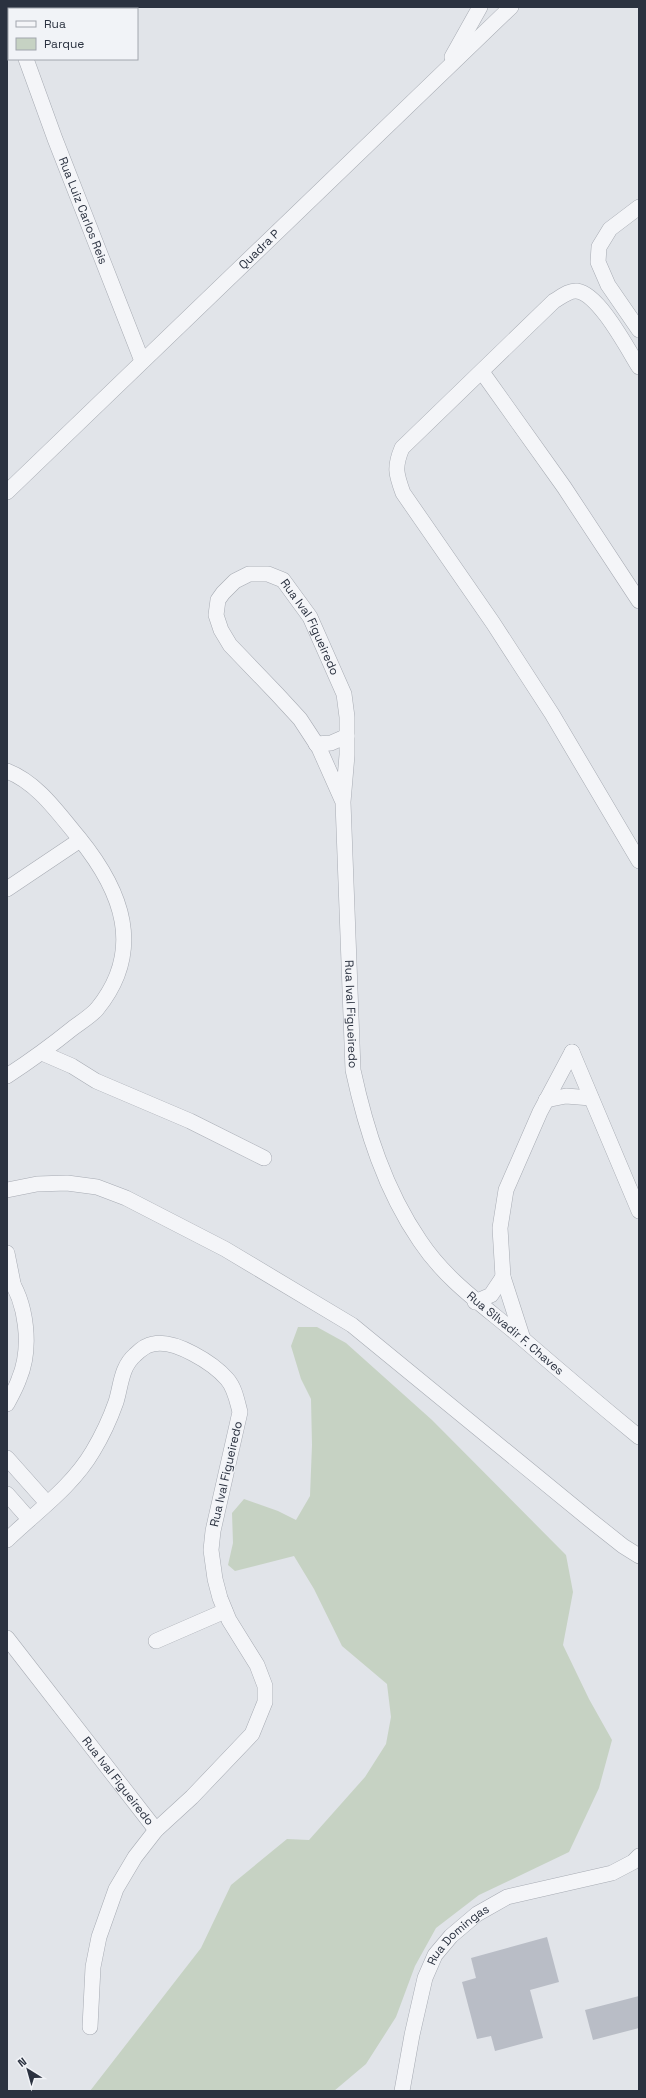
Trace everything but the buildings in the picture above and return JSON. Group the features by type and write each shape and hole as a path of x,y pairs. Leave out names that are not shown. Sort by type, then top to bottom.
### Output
{"street":[{"path":"446,70 480,7"},
{"name":"Quadra P","path":"7,492 511,7"},
{"name":"Rua Luiz Carlos Reis","path":"26,60 55,139 142,361"},
{"path":"639,207 610,229 599,247 598,262 608,285 639,330"},
{"path":"639,367 599,306 587,295 576,291 567,293 554,301 402,448 397,460 396,474 403,493 493,623 552,714 639,861"},
{"path":"482,372 564,487 639,601"},
{"name":"Rua Ival Figueiredo","path":"343,802 316,744 300,720 230,645 221,630 216,615 218,600 222,593 235,581 249,574 268,574 283,580 310,617 344,694 347,736 343,802 354,1070 361,1105 377,1157 389,1187 406,1218"},
{"path":"316,744 331,743 347,736"},
{"path":"7,771 21,776 36,789 97,862 112,888 120,912 123,959 111,987 96,1009 42,1053 7,1076"},
{"path":"7,889 80,840"},
{"path":"60,1038 72,1066"},
{"path":"522,1339 503,1277 500,1228 506,1190 519,1157 546,1100 572,1052 639,1211"},
{"path":"42,1053 72,1066 96,1081 190,1121 264,1158"},
{"path":"546,1100 566,1096 591,1098"},
{"path":"7,1190 37,1184 67,1183 97,1187 126,1198 225,1249 352,1325 595,1524 623,1546 639,1556"},
{"name":"Rua Silvadir F. Chaves","path":"406,1218 420,1241 441,1269 475,1302 522,1339 639,1437"},
{"path":"7,1253 10,1279 24,1313 26,1346 20,1378 7,1404"},
{"path":"475,1302 491,1294 503,1277"},
{"name":"Rua Ival Figueiredo","path":"7,1540 73,1480 92,1452 116,1402 125,1367 133,1356 153,1344 171,1344 201,1358 215,1367 228,1380 235,1393 240,1412 226,1471 211,1550 214,1579 229,1620 257,1665 265,1686 265,1702 252,1734 192,1797 156,1830 135,1857 116,1889 107,1914 93,1967 90,2027"},
{"path":"7,1458 47,1503"},
{"path":"7,1494 29,1519"},
{"path":"156,1641 225,1611"},
{"name":"Rua Ival Figueiredo","path":"7,1638 156,1830"},
{"name":"Rua Domingas","path":"402,2091 412,2035 425,1978 435,1955 451,1936 477,1914 507,1897 612,1873 633,1862 639,1856"}],"green space":[{"path":"298,1327 317,1327 346,1343 432,1420 566,1555 573,1592 563,1645 589,1699 612,1740 599,1788 569,1852 479,1895 436,1928 415,1966 396,2017 366,2064 334,2091 90,2091 201,1948 231,1885 287,1839 309,1840 365,1777 386,1744 391,1717 387,1684 342,1646 314,1589 294,1556 235,1571 228,1565 233,1543 232,1513 244,1499 278,1511 296,1520 310,1496 312,1445 311,1399 301,1379 291,1346"}]}
